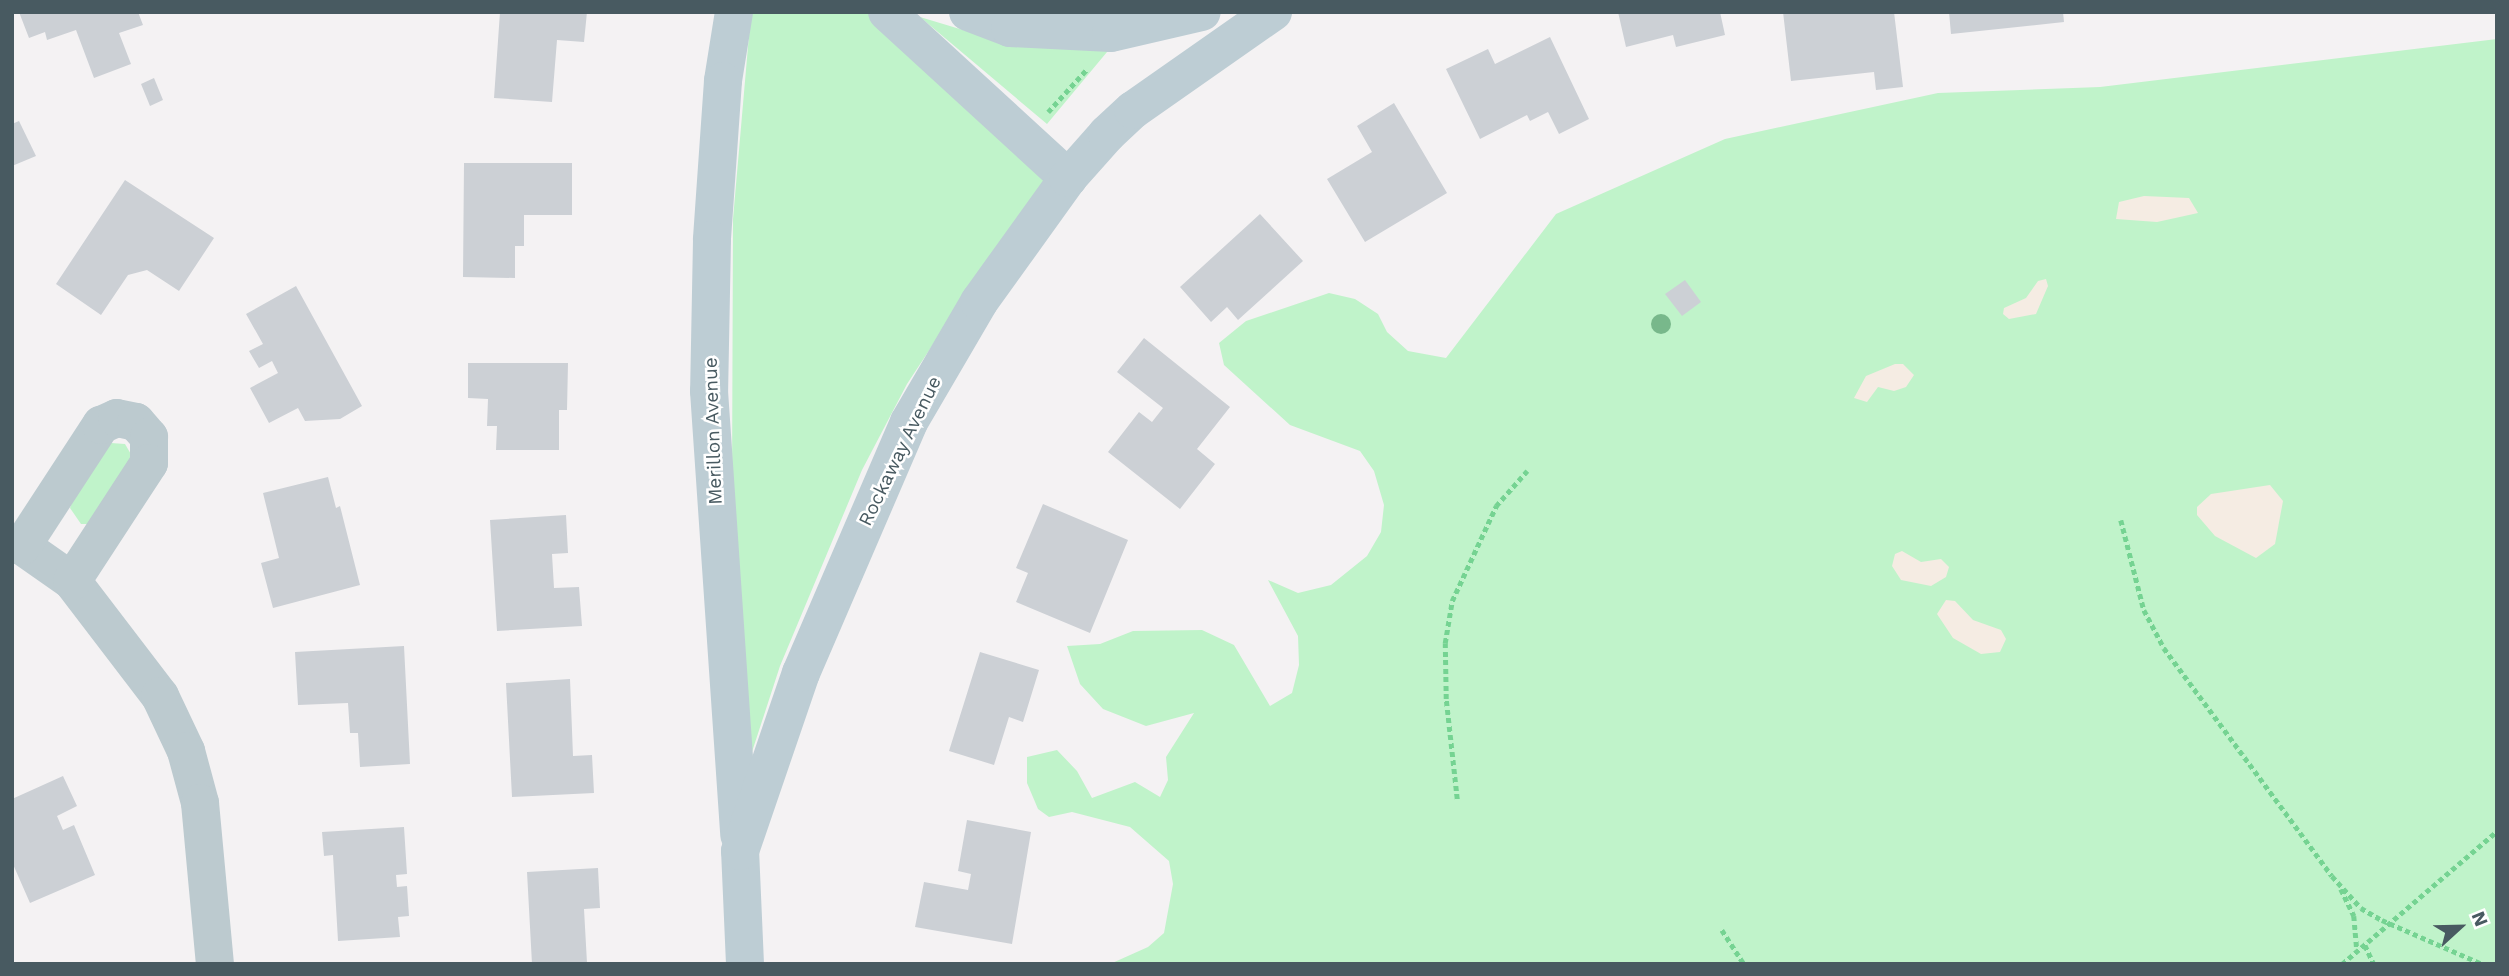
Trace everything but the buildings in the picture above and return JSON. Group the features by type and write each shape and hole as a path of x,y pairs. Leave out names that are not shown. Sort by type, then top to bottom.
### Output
{"street":[{"name":"Merillon Avenue","path":"734,12 723,81 712,240 709,391 740,851"},
{"path":"887,12 1068,178"},
{"path":"968,12 1010,28 1111,33 1202,12"},
{"name":"Rockaway Avenue","path":"745,964 740,851 801,673 909,422 979,302 1068,178 1133,110 1273,12"},
{"path":"72,581 149,463 149,437 136,422 117,418 101,425 17,545 72,581 160,696 186,751 207,843 215,964"}],"path":[{"path":"1043,118 1095,61"},
{"path":"1457,799 1446,688 1445,643 1452,601 1496,506 1527,471"},
{"path":"2121,520 2144,610 2164,648 2337,882 2361,908 2390,924 2482,964"},
{"path":"2342,964 2497,831"},
{"path":"2337,882 2360,935 2357,951"},
{"path":"1723,930 1744,964"},
{"path":"2365,945 2374,964"}],"green space":[{"path":"751,12 870,12 1051,182 974,282 907,384 862,470 780,666 749,761 732,487 733,219"},
{"path":"920,17 993,39 1112,46 1047,124"},
{"path":"2497,39 2497,964 1110,964 1148,947 1164,933 1173,884 1169,861 1130,827 1072,812 1049,817 1038,809 1027,783 1027,757 1057,750 1077,771 1092,798 1135,782 1160,797 1168,780 1166,757 1194,713 1146,726 1103,709 1080,684 1067,646 1100,644 1133,631 1202,630 1234,645 1270,706 1292,693 1299,665 1298,636 1268,580 1298,593 1331,585 1367,556 1381,532 1384,505 1374,471 1360,451 1290,425 1224,365 1219,343 1246,321 1329,293 1355,299 1378,314 1387,332 1408,351 1446,358 1556,214 1725,139 1938,93 2100,87"},
{"path":"111,443 125,444 132,456 91,524 81,524 70,508 75,494"}],"sand":[{"path":"2144,196 2189,198 2198,213 2157,222 2116,219 2119,202"},
{"path":"2046,279 2048,286 2036,314 2009,319 2003,314 2004,308 2026,298 2038,281"},
{"path":"1895,364 1903,364 1914,375 1906,387 1894,391 1878,387 1867,402 1854,398 1866,376"},
{"path":"2270,485 2283,501 2275,544 2256,558 2215,536 2197,515 2197,507 2211,494"},
{"path":"1902,551 1921,562 1941,559 1949,567 1946,577 1931,586 1901,580 1892,566 1895,554"},
{"path":"1946,600 1955,601 1973,620 2001,630 2006,639 2000,652 1981,654 1953,638 1937,614"}]}
